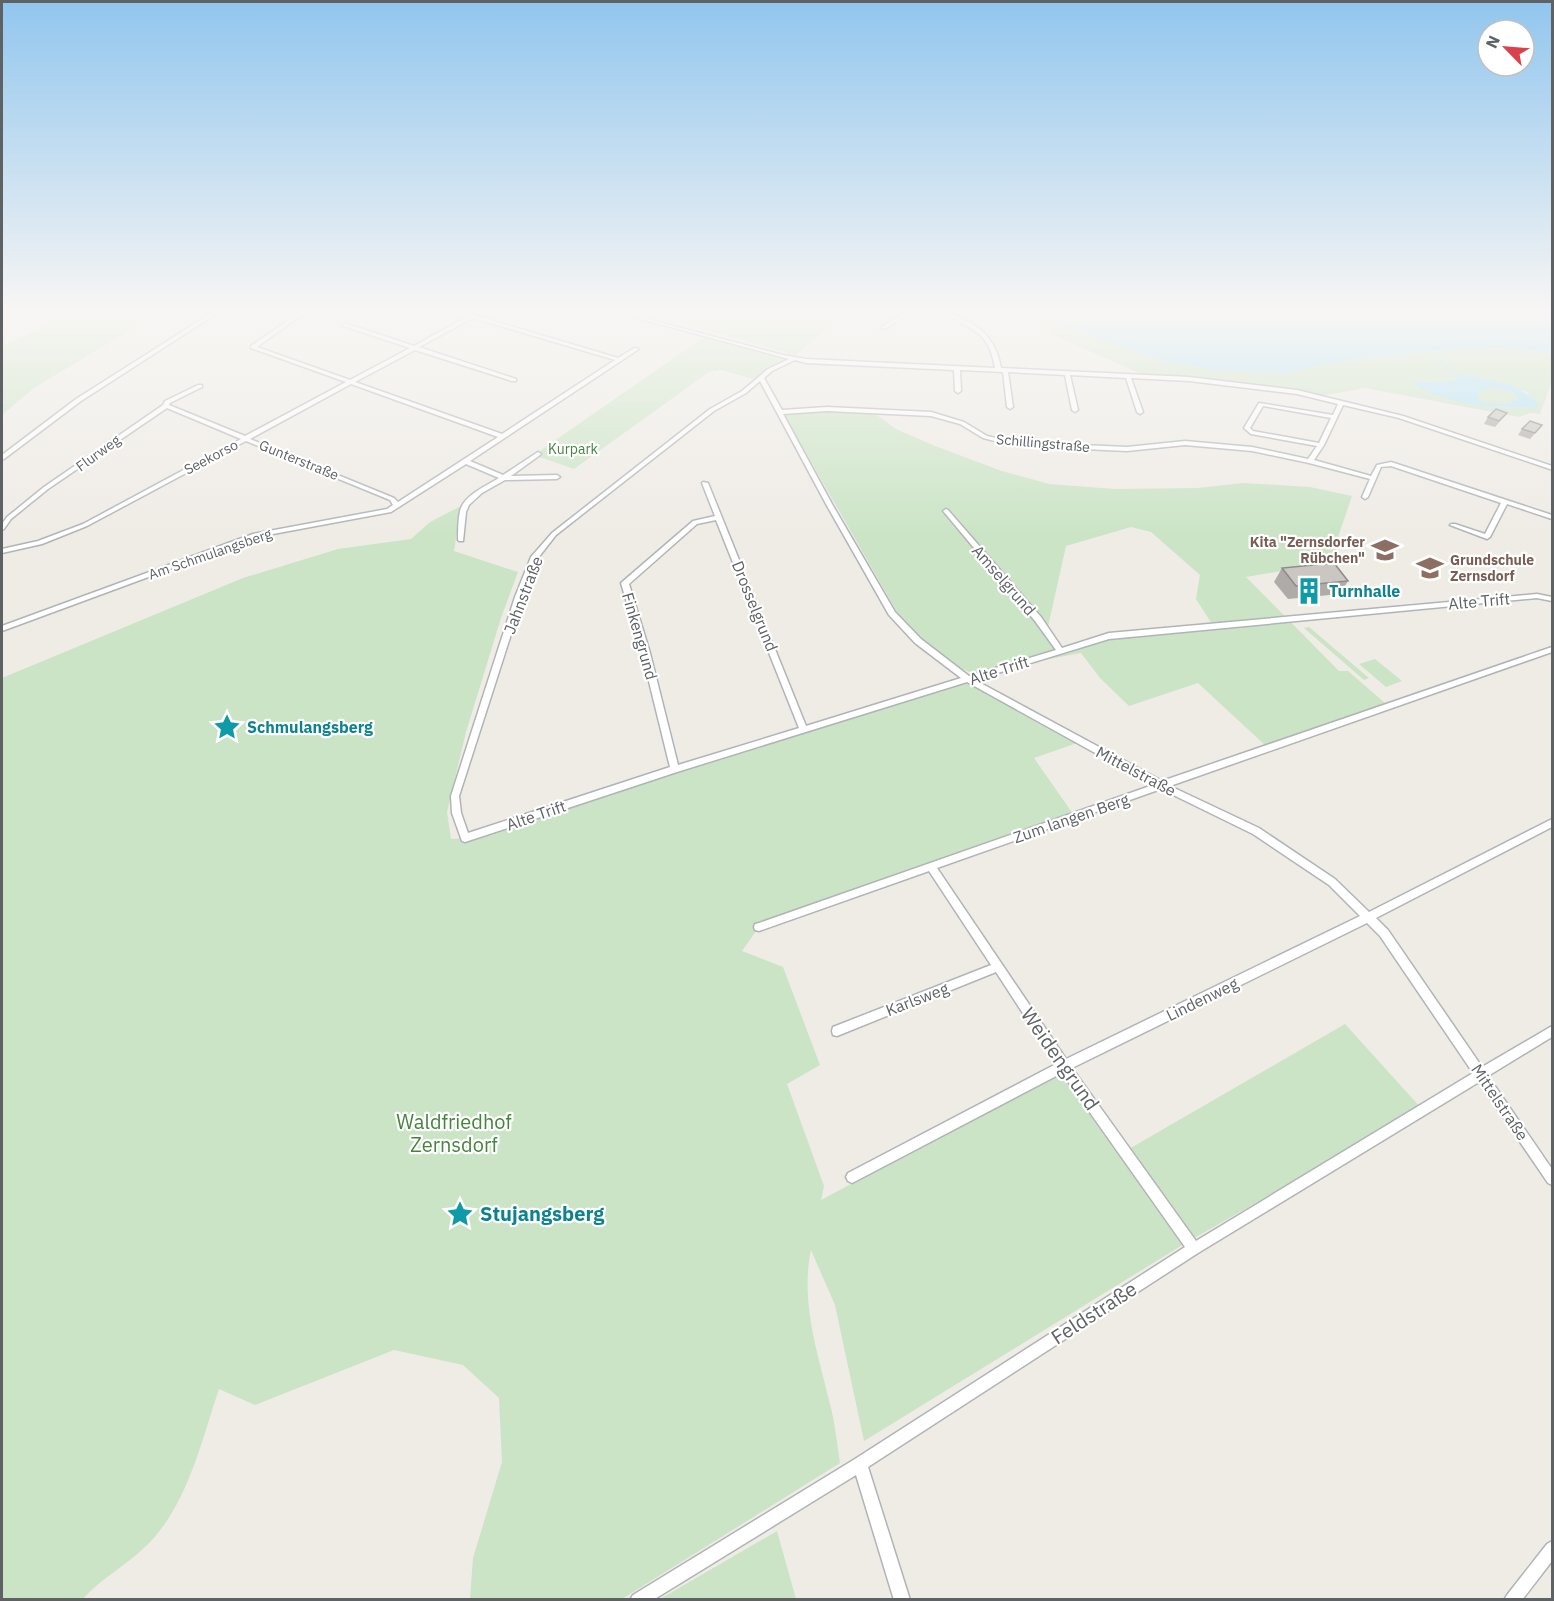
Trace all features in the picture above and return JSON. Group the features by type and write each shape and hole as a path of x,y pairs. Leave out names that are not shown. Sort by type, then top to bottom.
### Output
{"street":[{"path":"2,458 46,421 93,389"},
{"name":"Flurweg","path":"2,528 9,518 46,488 166,406 167,402 194,389"},
{"name":"Seekorso","path":"2,551 40,543 70,532 338,389"},
{"path":"370,389 503,437"},
{"name":"Am Schmulangsberg","path":"2,629 255,535 382,514 576,389"},
{"name":"Jahnstraße","path":"465,838 456,821 454,796 519,597 535,557 554,534 613,486 712,410 746,389"},
{"name":"Mittelstraße","path":"767,389 892,613 918,641 969,680 1162,786 1256,831 1332,882 1369,917 1405,961 1552,1179"},
{"path":"1006,389 1010,407"},
{"path":"1070,389 1075,410"},
{"path":"1132,389 1140,412"},
{"path":"1271,389 1342,402 1432,427 1552,468"},
{"path":"1310,460 1321,445 1342,402"},
{"path":"1321,445 1251,432 1247,428 1261,404 1267,403 1335,417"},
{"name":"Gunterstraße","path":"166,406 392,499 396,505"},
{"name":"Schillingstraße","path":"780,412 827,409 931,414 962,423 985,437 1014,444 1127,449 1151,445 1206,444 1252,449 1310,460 1372,478"},
{"path":"461,540 463,512 466,504 480,492 538,454"},
{"path":"465,461 504,478 557,477"},
{"path":"1365,497 1379,466 1390,464 1552,517"},
{"name":"Drosselgrund","path":"705,483 804,730"},
{"path":"1453,525 1487,537 1505,502"},
{"name":"Amselgrund","path":"946,511 1038,619 1060,650"},
{"name":"Finkengrund","path":"675,769 646,653 625,583 695,522 719,517"},
{"name":"Alte Trift","path":"465,838 675,769 1110,636 1538,596 1552,599"},
{"name":"Zum langen Berg","path":"759,927 1162,786 1283,741 1552,649"},
{"name":"Lindenweg","path":"852,1177 1064,1066 1369,917 1552,823"},
{"name":"Weidengrund","path":"931,867 1064,1066 1194,1249"},
{"name":"Karlsweg","path":"837,1031 997,967"},
{"name":"Feldstraße","path":"638,1599 860,1464 1194,1249 1552,1031"},
{"path":"860,1464 902,1599"},
{"path":"1512,1599 1550,1556"}],"green space":[{"path":"2,389 33,389 2,415"},
{"name":"Kurpark","path":"629,389 686,389 574,469 534,455"},
{"path":"1269,389 1361,389 1320,396"},
{"path":"1369,389 1437,389 1500,407 1535,408 1527,392 1515,389 1549,389 1540,414 1530,413 1519,417"},
{"path":"1496,389 1513,392 1518,398 1504,404 1493,403 1478,400 1478,393"},
{"path":"828,410 873,412 896,429 935,446 1002,471 1049,484 1115,489 1198,488 1243,483 1310,487 1352,496 1337,540 1335,562 1246,577 1339,671 1348,671 1385,703 1267,747 1198,683 1129,706 1100,678 1081,653 973,673 962,669 931,648 897,612 783,413","holes":["1131,527 1151,532 1200,575 1196,599 1212,624 1107,634 1060,648 1047,631 1066,546"]},
{"name":"Waldfriedhof Zernsdorf","path":"461,506 454,551 518,572 501,618 466,732 447,812 451,839 465,838 757,745 962,684 970,684 1077,743 1034,758 1073,814 759,927 742,951 783,967 820,1065 787,1084 824,1186 821,1200 1063,1072 1184,1244 864,1441 835,1305 811,1250 808,1269 809,1308 833,1418 840,1463 622,1599 470,1599 473,1558 502,1462 499,1398 463,1365 394,1350 255,1405 219,1389 199,1452 182,1493 160,1530 146,1546 83,1599 2,1599 2,678 243,578 338,549 411,539 430,522"},
{"path":"1309,627 1369,678 1364,680 1304,628"},
{"path":"1375,659 1402,681 1386,687 1359,664"},
{"path":"1345,1024 1421,1108 1191,1240 1129,1149"},
{"path":"777,1531 796,1599 660,1599"}],"water":[{"path":"1423,389 1490,389 1478,393 1478,400 1504,404 1518,398 1513,392 1496,389 1518,389 1532,397 1538,404 1535,408 1473,404 1444,398"}],"building":[{"path":"1496,409 1507,413 1499,421 1488,417"},
{"path":"1530,421 1542,425 1535,433 1522,429"},
{"path":"1334,563 1348,581 1296,586 1282,568"}],"place":[{"name":"Kita \"Zernsdorfer Rübchen\"","path":"1385,550"},
{"name":"Grundschule Zernsdorf","path":"1430,568"},
{"name":"Turnhalle","path":"1309,591"},
{"name":"Schmulangsberg","path":"227,727"},
{"name":"Stujangsberg","path":"460,1214"}]}
